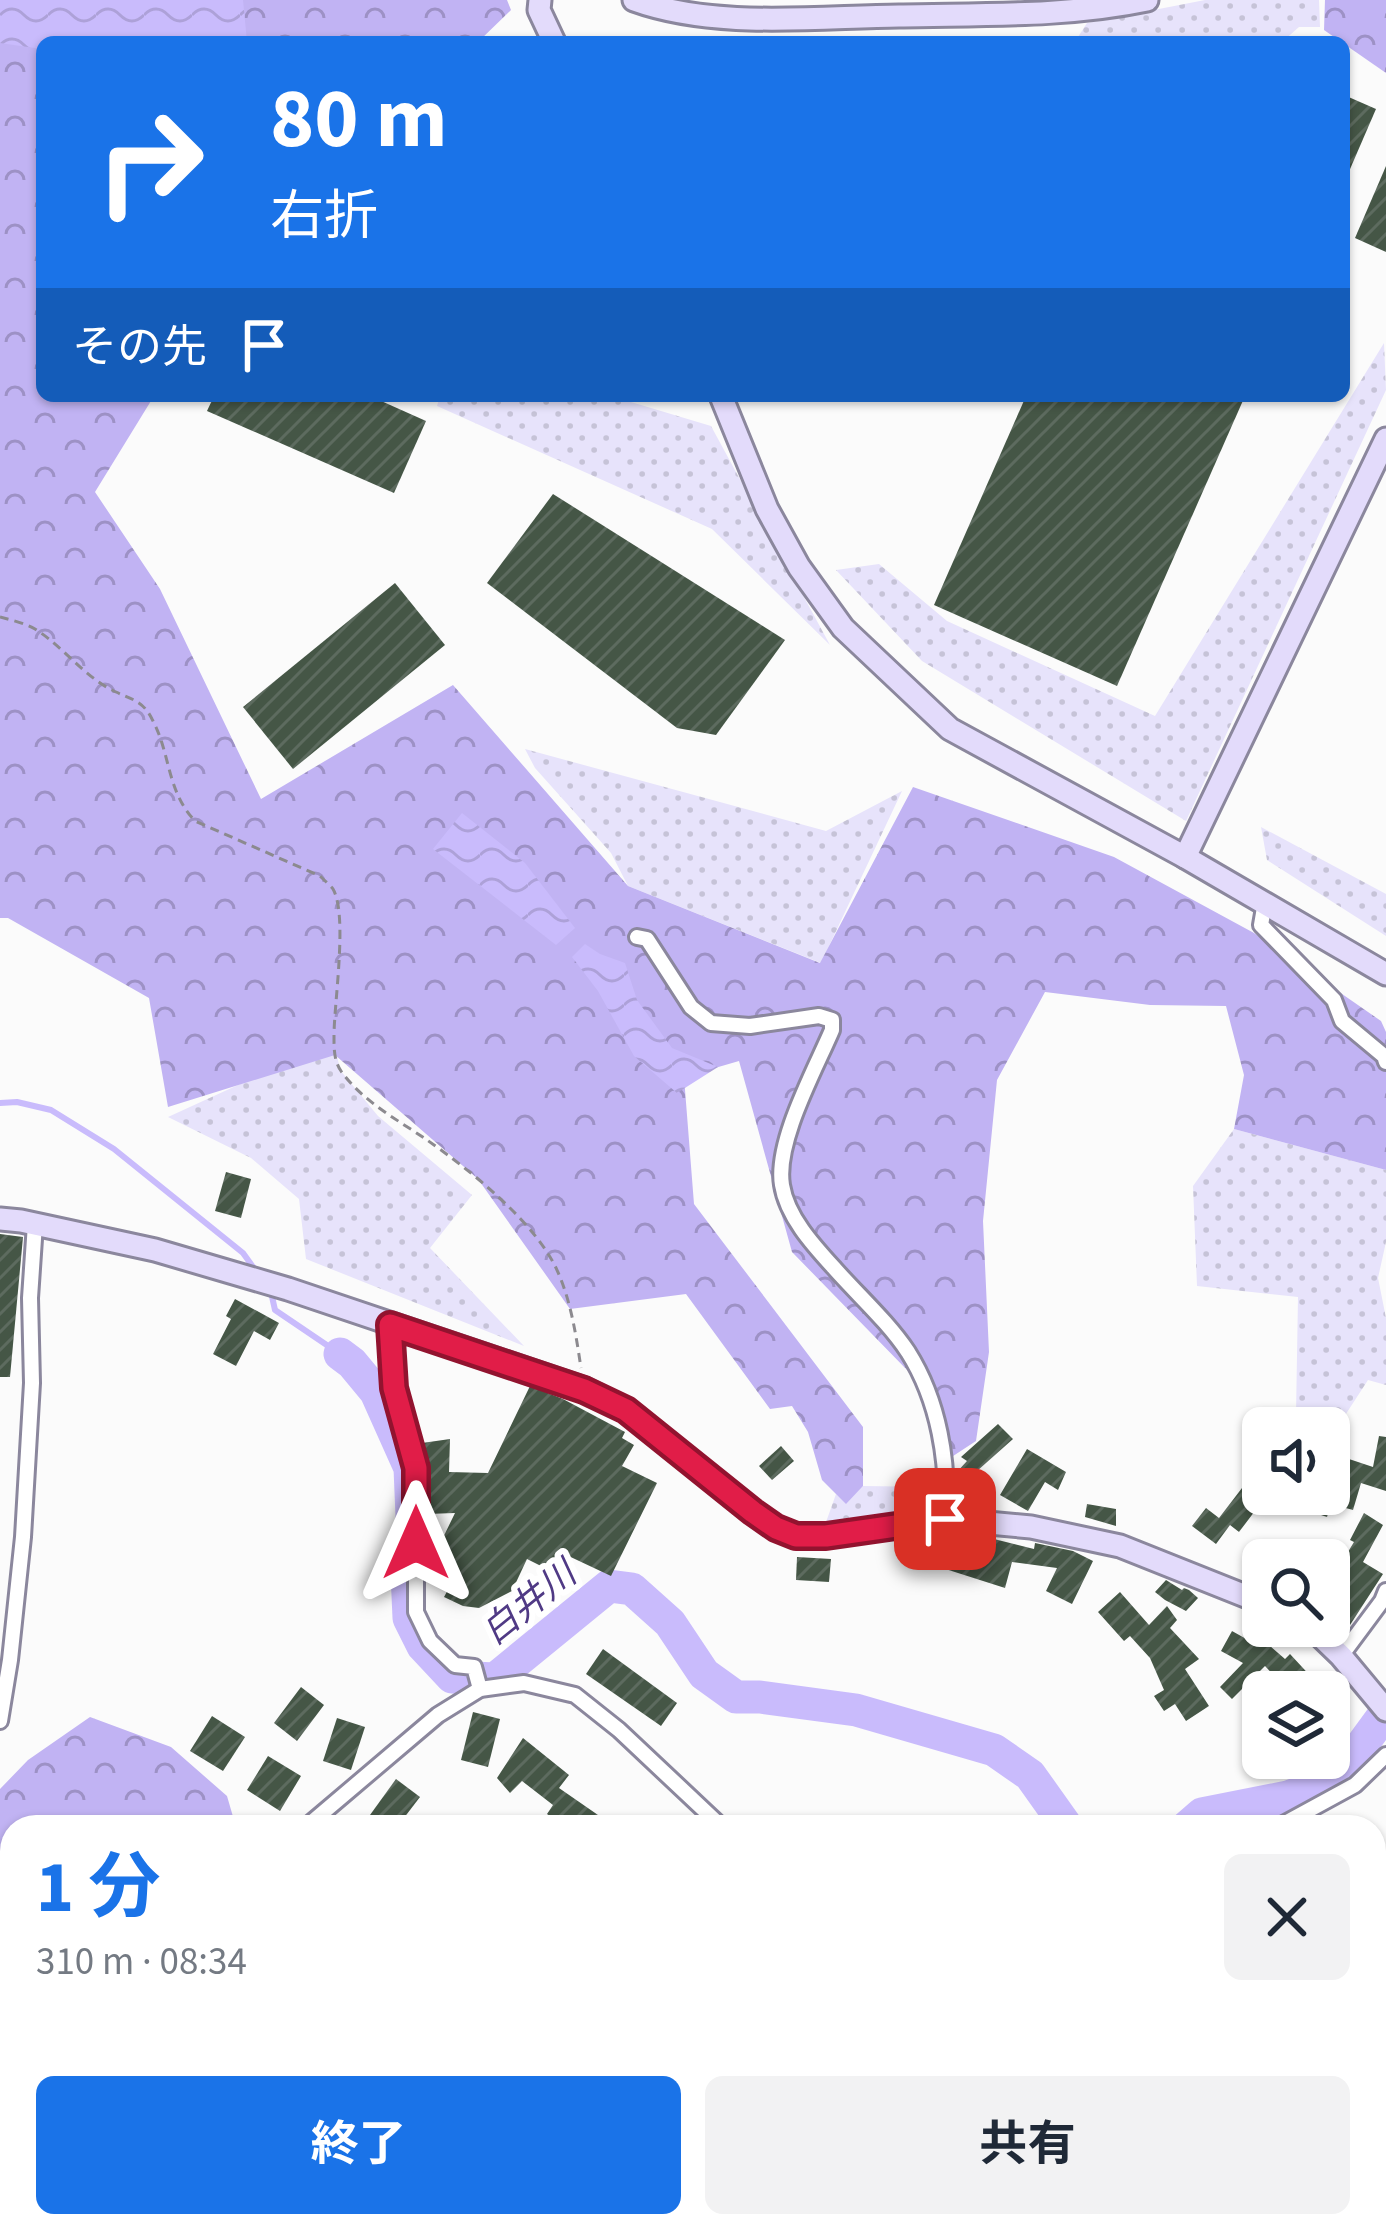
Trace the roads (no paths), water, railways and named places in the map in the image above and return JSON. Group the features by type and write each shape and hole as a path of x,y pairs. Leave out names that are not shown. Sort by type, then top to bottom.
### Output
{"street":[{"path":"540,0 539,10 551,36"},
{"path":"634,0 664,10 724,17 805,18 1024,13 1147,0"},
{"path":"723,402 767,508 843,628 950,729 1386,974"},
{"path":"1185,857 1386,439"},
{"path":"1264,902 1261,926 1334,1000 1342,1021 1384,1055 1386,1062"},
{"path":"637,937 646,939 691,1007 711,1023 750,1027 819,1016 832,1020 783,1147 782,1184 791,1213 816,1248 905,1348 922,1376 936,1416 948,1485 945,1519"},
{"path":"0,1219 155,1250 288,1289 584,1390 626,1410 753,1512 796,1536 945,1519 1031,1527 1120,1546 1242,1595"},
{"path":"0,1721 23,1537 35,1224"},
{"path":"390,1325 394,1388 416,1468 416,1612 430,1641 455,1665 474,1667 480,1689"},
{"path":"1341,1656 1386,1591"},
{"path":"1332,1647 1386,1710"},
{"path":"320,1815 438,1715 480,1689 524,1683 574,1695 619,1730 709,1815"},
{"path":"1300,1815 1355,1785 1386,1755"}],"water":[{"path":"0,0 243,0 246,36 36,36 36,48 0,43"},
{"path":"462,813 525,863 575,928 556,945 433,849"},
{"path":"585,944 625,963 637,1000 672,1048 718,1067 677,1093 634,1056 598,991 572,957"}],"waterway":[{"path":"0,1103 51,1110 114,1149 243,1253 256,1271"},
{"path":"271,1292 275,1310 340,1354"},
{"name":"白井川","path":"340,1354 376,1392 410,1468 409,1618 423,1646 452,1677 495,1679 609,1586 632,1589 670,1623 704,1674 736,1697 856,1710 994,1750 1030,1775 1058,1815"},
{"name":"白井川","path":"1201,1815 1288,1797 1337,1779 1386,1712"}]}
